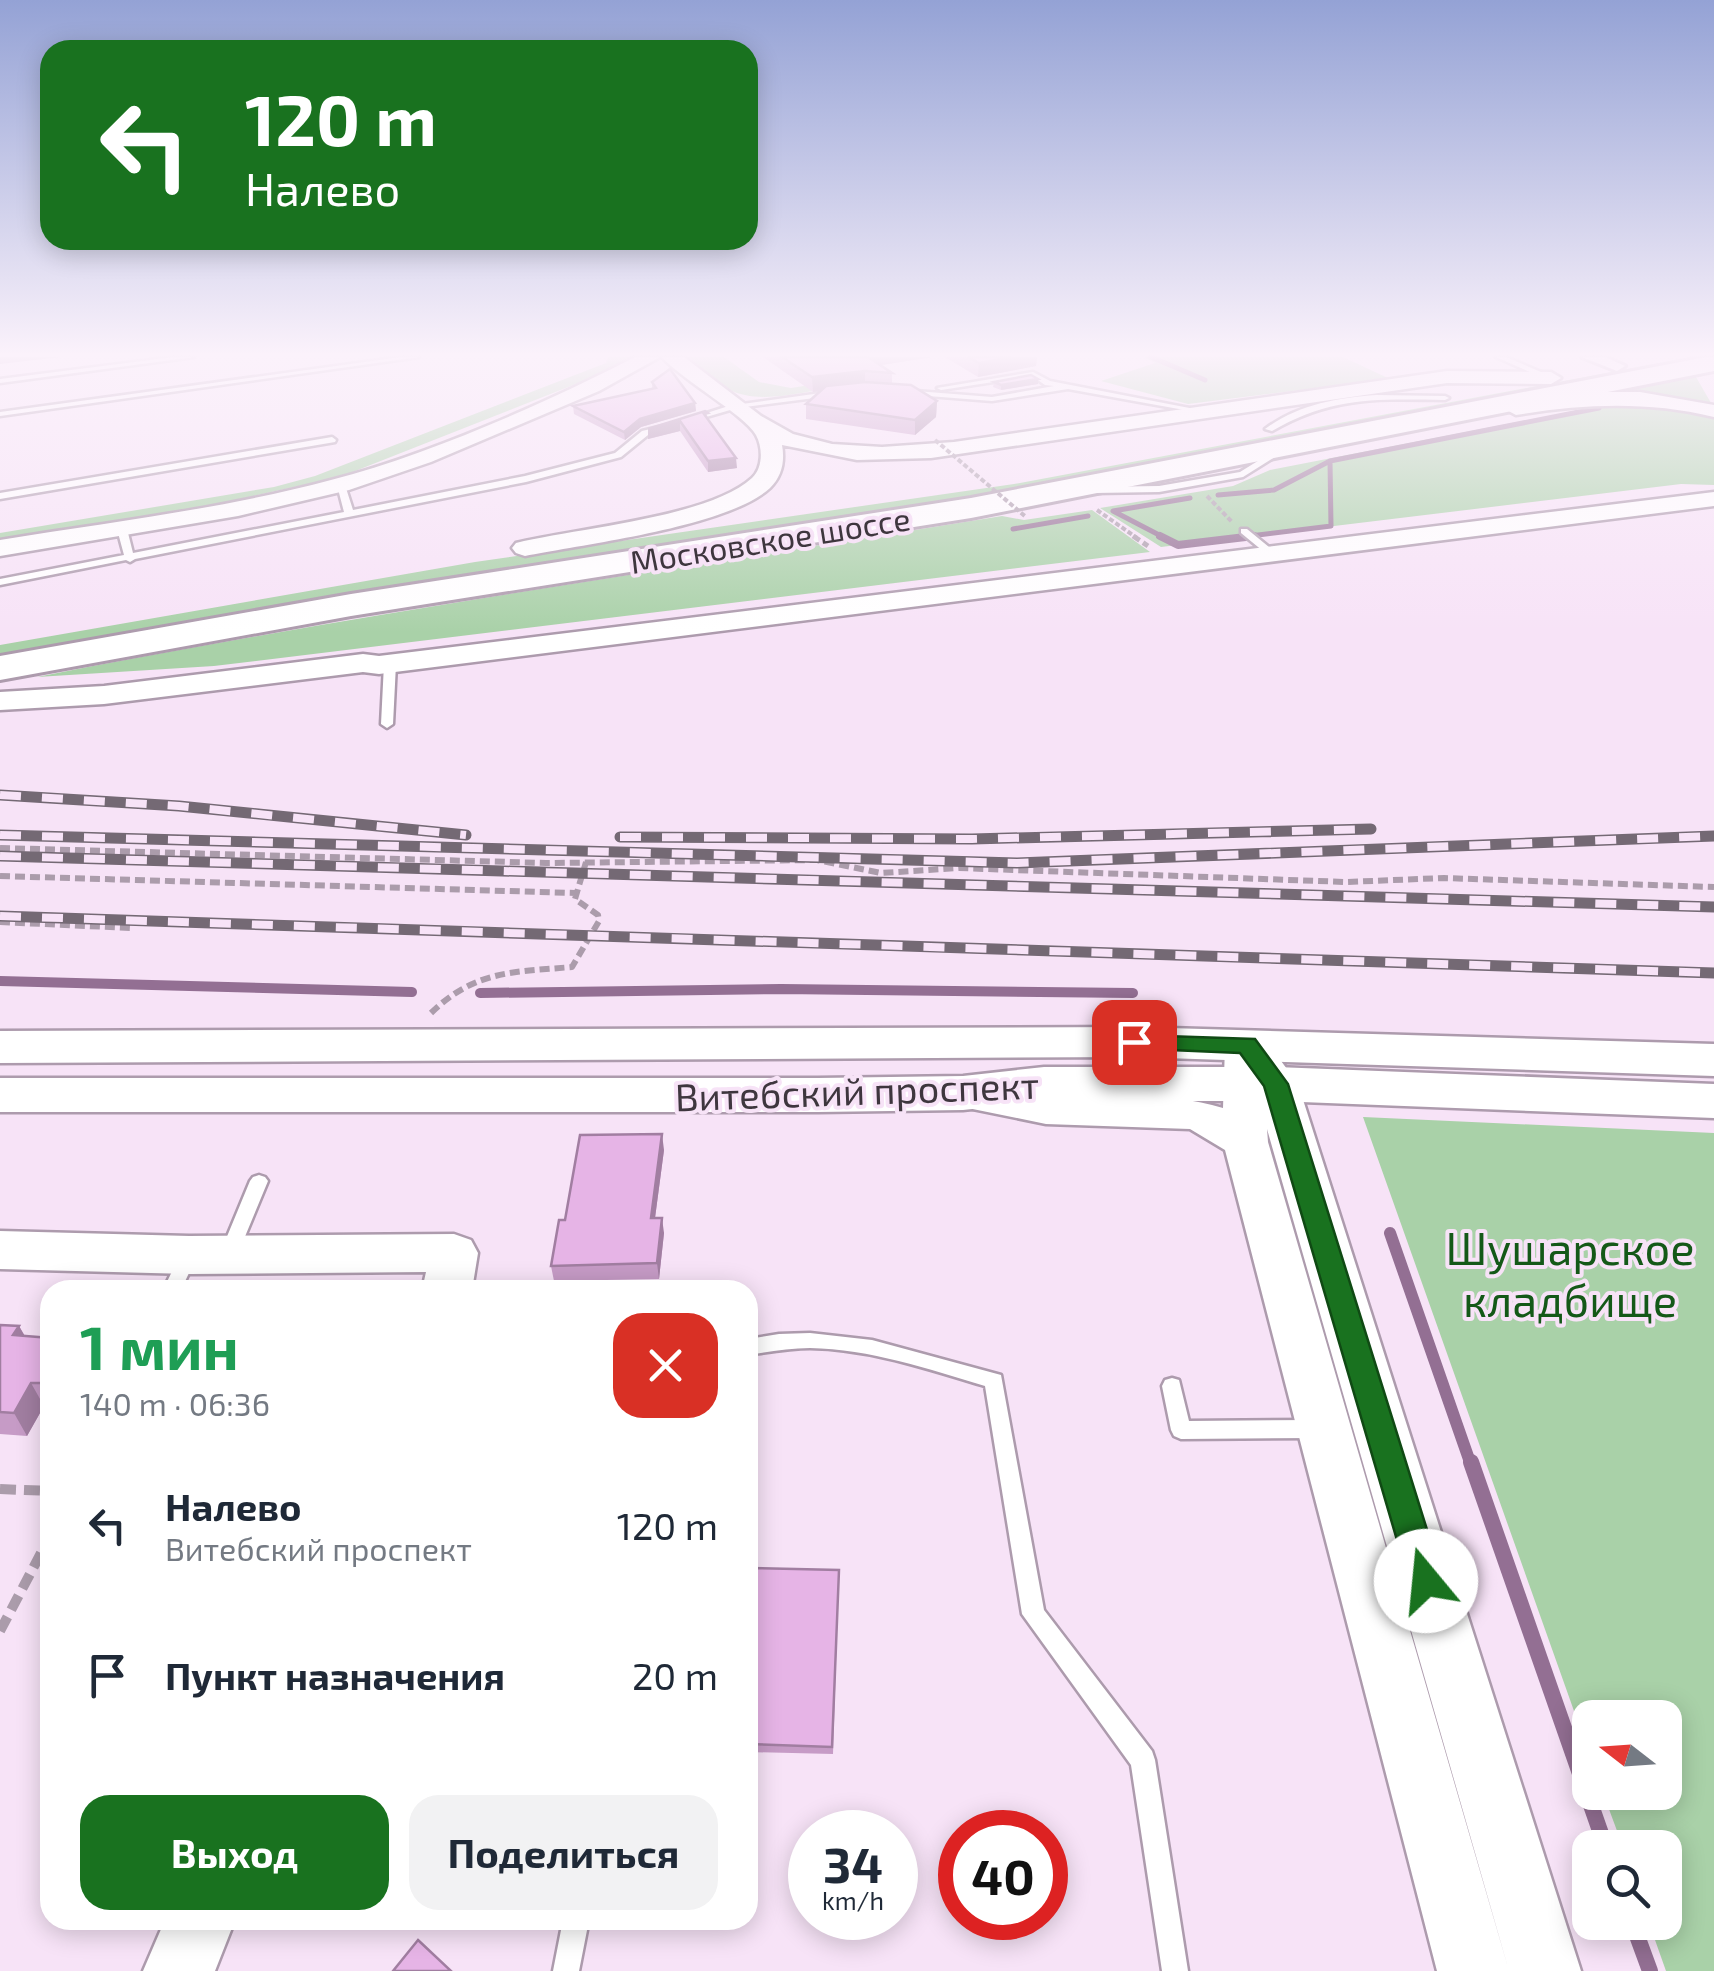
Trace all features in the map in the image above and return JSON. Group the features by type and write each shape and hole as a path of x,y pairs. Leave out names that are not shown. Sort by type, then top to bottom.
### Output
{"highway":[{"name":"Московское шоссе","path":"0,634 524,548 1208,449"},
{"name":"Московское шоссе","path":"0,668 332,609 1080,498 1244,449"}],"main road":[{"name":"Витебский проспект","path":"0,1047 1255,1071 1714,1100"},
{"name":"Витебский проспект","path":"0,1095 382,1098 963,1094 1044,1084 1255,1071 1714,1060"}],"street":[{"path":"0,548 238,509 341,485 442,449"},
{"path":"524,548 728,503 760,484 771,466 773,449"},
{"path":"835,449 898,453 943,449"},
{"path":"0,701 104,696 362,664 384,665 1714,499"},
{"path":"0,715 92,709 311,681 355,675 384,665"},
{"path":"1255,1071 1244,1142 1473,1971"},
{"path":"1255,1071 1545,1971"},
{"path":"963,1094 1046,1109 1192,1114 1208,1119 1244,1142"},
{"path":"0,1250 196,1266 454,1254 449,1280"},
{"path":"179,1971 196,1930"}],"lane":[{"path":"0,496 279,449"},
{"path":"0,582 130,560 526,479 618,455 626,449"},
{"path":"341,485 350,515"},
{"path":"122,529 130,560"},
{"path":"1244,531 1272,554"},
{"path":"384,665 388,724"},
{"path":"196,1266 258,1181"},
{"path":"758,1345 777,1340 874,1345 994,1381 1033,1614 1144,1760 1176,1971"},
{"path":"1172,1386 1181,1430 1323,1429"},
{"path":"566,1971 574,1930"}],"path":[{"path":"946,449 1026,516"},
{"path":"1199,488 1244,531"},
{"path":"1080,498 1160,554"},
{"path":"0,848 586,862 818,860 852,870 902,872 958,868 1346,882 1444,878 1714,887"},
{"path":"428,1016 461,985 490,974 572,966 593,936 598,921 598,915 575,899 586,862"},
{"path":"0,876 575,893"},
{"path":"0,922 130,928"},
{"path":"0,1489 40,1491"},
{"path":"0,1631 40,1555"}],"green space":[{"path":"385,449 411,449 340,477 212,505 0,540 0,533 274,487"},
{"path":"1201,449 1234,449 1015,491 0,657 0,645 475,562 1014,484"},
{"path":"1378,449 1714,449 1714,485 1681,484 1161,547 1100,508 1233,486 1270,470"},
{"path":"1092,510 1150,552 214,666 37,677 640,573 1002,516 1024,520"},
{"name":"Шушарское кладбище","path":"1363,1117 1714,1133 1714,1971 1666,1971 1655,1940 1682,1940 1682,1830 1617,1830 1609,1810 1682,1810 1682,1700 1572,1700 1572,1705"}],"building":[{"path":"700,449 729,449 736,458 708,461"},
{"path":"662,1134 651,1218 662,1218 657,1263 551,1266 559,1220 565,1220 580,1135"},
{"path":"0,1325 19,1326 13,1335 40,1337 40,1383 31,1383 14,1413 0,1412"},
{"path":"758,1568 839,1570 832,1747 758,1744"},
{"path":"418,1940 451,1971 393,1971"}],"waterway":[{"path":"1330,461 1391,449"},
{"path":"1218,495 1274,490 1330,461"},
{"path":"1234,538 1331,526 1330,461"},
{"path":"1165,538 1113,511 1190,498"},
{"path":"1013,529 1088,516"},
{"path":"1160,536 1178,545 1254,536"},
{"path":"0,981 412,992"},
{"path":"480,993 781,989 1133,993"},
{"path":"1390,1233 1471,1465"},
{"path":"1471,1462 1600,1830"},
{"path":"1639,1940 1650,1971"}],"railway":[{"path":"0,795 179,806 466,835"},
{"path":"620,837 972,839 1371,829"},
{"path":"0,835 1017,863 1714,836"},
{"path":"0,856 1714,907"},
{"path":"0,916 1714,973"}],"route":[{"path":"1134,1042 1246,1045 1276,1084 1426,1581"}]}
